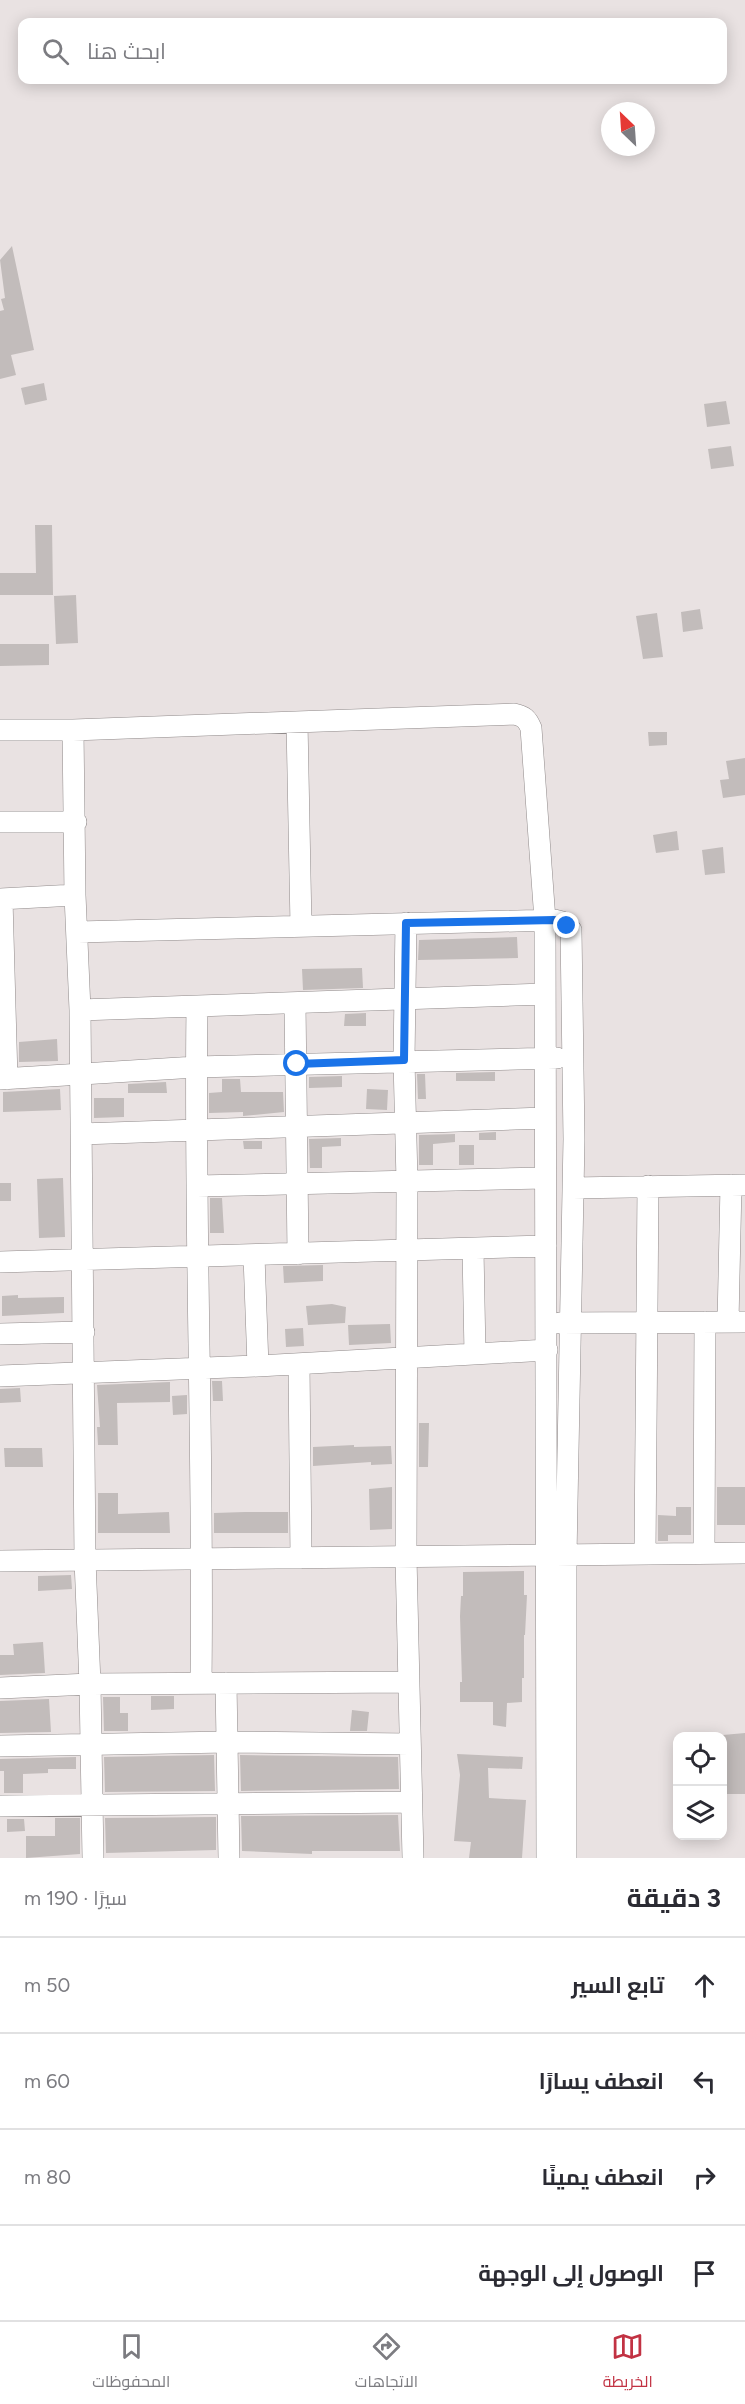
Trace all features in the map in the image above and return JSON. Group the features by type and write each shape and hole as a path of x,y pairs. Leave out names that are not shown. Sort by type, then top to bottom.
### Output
{"street":[{"path":"0,730 73,730 514,714 522,715 531,728 545,920 546,1323 557,1556 566,1858"},
{"path":"297,722 301,926"},
{"path":"73,730 75,895 80,1010 85,1560 93,1858"},
{"path":"0,822 75,822"},
{"path":"75,895 1,899 3,1079 196,1067 404,1060 574,1058"},
{"path":"78,932 545,920 562,922 571,930 573,938 574,1058 572,1323 557,1556 547,1858"},
{"path":"406,923 404,1060 407,1181 406,1557 413,1858"},
{"path":"80,1010 545,994"},
{"path":"295,1003 298,1254"},
{"path":"196,1007 196,1257 203,1559 201,1683"},
{"path":"81,1134 545,1118"},
{"path":"197,1186 545,1178"},
{"path":"546,1323 737,1322 738,1185 573,1188"},
{"path":"645,1554 648,1186"},
{"path":"0,1262 546,1246"},
{"path":"473,1249 475,1354"},
{"path":"254,1256 258,1366"},
{"path":"704,1553 705,1322"},
{"path":"0,1334 84,1332"},
{"path":"0,1376 200,1369 547,1350"},
{"path":"299,1364 301,1558"},
{"path":"0,1561 745,1553"},
{"path":"0,1688 90,1684 410,1682"},
{"path":"226,1683 229,1858"},
{"path":"0,1746 228,1742 409,1744"},
{"path":"0,1806 411,1802"}],"building":[{"path":"12,246 34,350 11,355 16,375 0,379 0,311 4,310 1,299 5,298 0,260"},
{"path":"44,383 47,400 25,405 21,388"},
{"path":"726,401 730,424 707,427 704,404"},
{"path":"731,446 734,466 711,469 708,449"},
{"path":"35,525 52,525 53,595 0,595 0,573 36,573"},
{"path":"76,595 78,643 56,644 54,596"},
{"path":"700,609 703,629 683,632 681,612"},
{"path":"657,613 663,657 643,659 636,616"},
{"path":"0,644 49,644 49,665 0,666"},
{"path":"648,732 667,732 667,745 649,746"},
{"path":"745,758 745,795 723,798 720,780 729,779 726,761"},
{"path":"677,831 679,850 656,853 653,835"},
{"path":"723,847 725,873 705,875 702,850"},
{"path":"517,937 518,958 418,960 419,940"},
{"path":"362,968 363,988 303,990 302,969"},
{"path":"366,1013 366,1026 344,1026 345,1014"},
{"path":"57,1039 58,1061 19,1062 19,1042"},
{"path":"495,1072 495,1081 456,1081 456,1073"},
{"path":"417,1074 425,1074 426,1099 418,1099"},
{"path":"342,1076 342,1087 309,1088 309,1077"},
{"path":"222,1079 240,1079 241,1092 283,1092 284,1112 243,1116 243,1112 209,1113 209,1093 222,1092"},
{"path":"166,1082 167,1093 128,1093 128,1084"},
{"path":"60,1089 61,1110 3,1112 3,1092"},
{"path":"367,1089 388,1090 387,1110 366,1109"},
{"path":"94,1098 124,1098 124,1117 94,1118"},
{"path":"496,1132 496,1140 479,1140 479,1133"},
{"path":"455,1134 455,1142 433,1144 433,1165 419,1165 419,1135"},
{"path":"341,1138 341,1146 322,1147 322,1168 310,1168 309,1139"},
{"path":"243,1141 262,1141 262,1149 244,1149"},
{"path":"459,1145 474,1145 474,1165 459,1165"},
{"path":"63,1178 65,1237 39,1238 37,1179"},
{"path":"0,1183 11,1183 11,1201 0,1201"},
{"path":"210,1198 222,1198 224,1233 210,1233"},
{"path":"323,1265 323,1281 284,1283 283,1266"},
{"path":"18,1295 18,1298 64,1297 64,1313 2,1316 2,1296"},
{"path":"332,1304 346,1307 345,1323 308,1325 306,1306"},
{"path":"390,1324 391,1343 349,1345 348,1325"},
{"path":"303,1328 304,1346 286,1347 285,1329"},
{"path":"212,1381 222,1381 223,1401 213,1401"},
{"path":"170,1382 170,1402 117,1403 118,1445 98,1445 97,1427 100,1427 97,1385"},
{"path":"20,1388 21,1402 0,1403 0,1389"},
{"path":"187,1395 187,1414 173,1415 172,1396"},
{"path":"419,1423 429,1423 428,1467 419,1467"},
{"path":"354,1445 354,1447 391,1446 392,1464 371,1465 371,1462 313,1466 313,1447"},
{"path":"4,1448 42,1448 43,1467 5,1467"},
{"path":"392,1487 392,1529 370,1530 369,1489"},
{"path":"717,1487 745,1487 745,1525 717,1525"},
{"path":"98,1493 118,1493 118,1514 169,1512 170,1533 98,1533"},
{"path":"676,1507 691,1507 691,1535 668,1535 668,1541 658,1541 658,1515 676,1516"},
{"path":"288,1512 288,1533 214,1533 214,1513"},
{"path":"524,1571 524,1595 527,1595 522,1702 507,1703 506,1727 493,1725 493,1702 460,1702 460,1682 462,1682 460,1616 463,1572"},
{"path":"71,1575 72,1589 38,1591 38,1576"},
{"path":"43,1642 45,1673 0,1675 0,1655 14,1655 13,1644"},
{"path":"151,1696 174,1696 174,1709 151,1710"},
{"path":"103,1697 120,1697 120,1713 128,1713 128,1731 104,1731"},
{"path":"49,1699 51,1732 0,1733 0,1701"},
{"path":"352,1710 369,1712 367,1731 350,1731"},
{"path":"745,1733 745,1794 727,1794 727,1735"},
{"path":"457,1754 523,1757 522,1769 488,1768 489,1798 526,1800 522,1858 469,1858 471,1842 454,1841 460,1775"},
{"path":"214,1755 215,1791 105,1792 104,1757"},
{"path":"240,1755 398,1757 399,1789 241,1791"},
{"path":"76,1757 76,1769 48,1769 48,1773 23,1774 23,1793 4,1793 4,1771 0,1771 0,1759"},
{"path":"398,1815 400,1851 312,1851 312,1854 242,1851 241,1816"},
{"path":"216,1817 216,1850 106,1853 105,1818"},
{"path":"55,1818 80,1818 80,1854 26,1858 26,1836 55,1836"},
{"path":"7,1819 24,1819 25,1831 7,1832"}],"route":[{"path":"297,1064 404,1060 406,923 554,920 567,926"}]}
